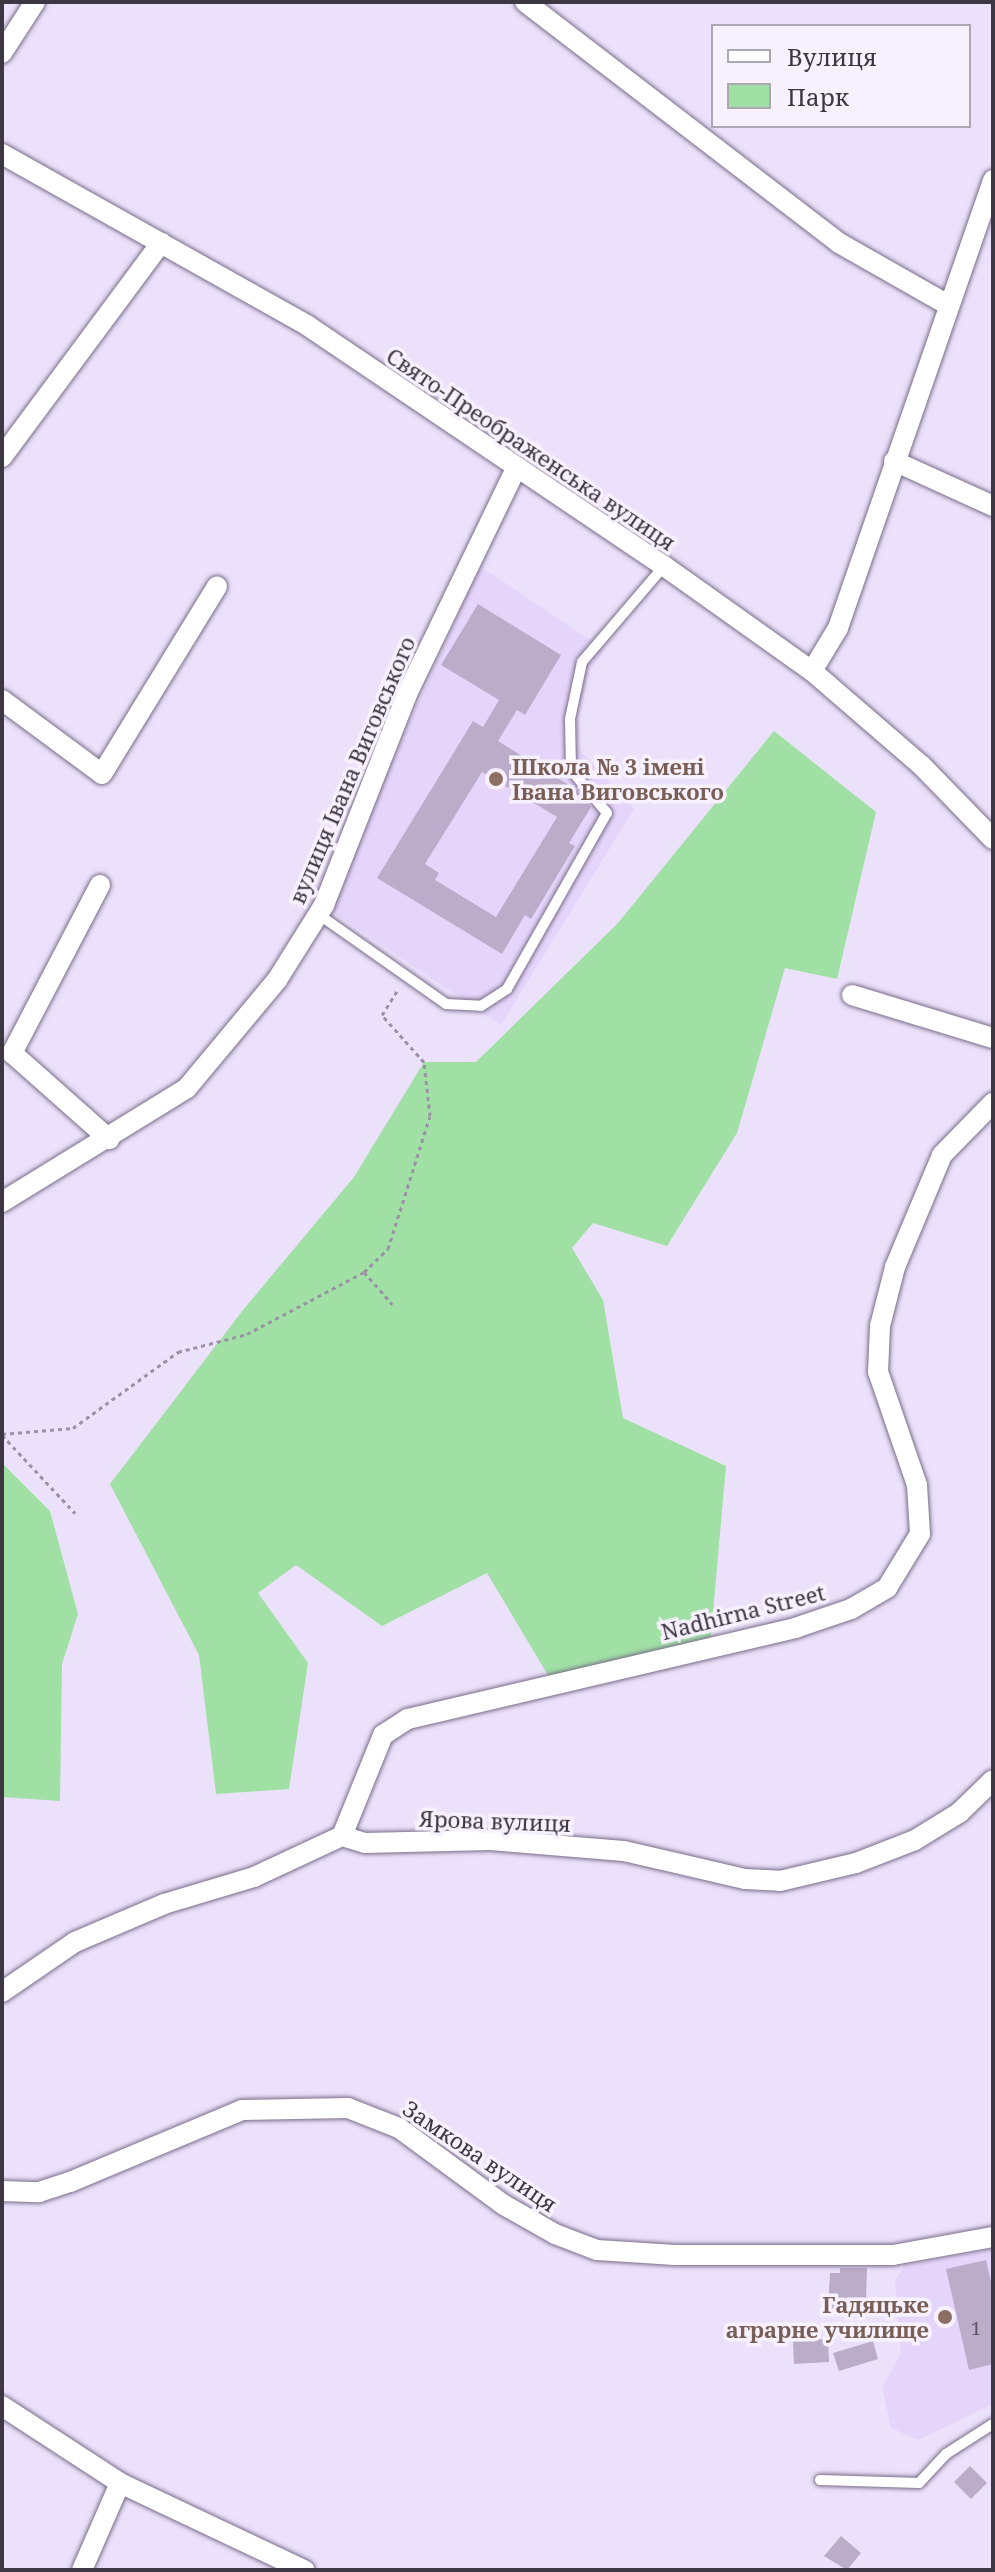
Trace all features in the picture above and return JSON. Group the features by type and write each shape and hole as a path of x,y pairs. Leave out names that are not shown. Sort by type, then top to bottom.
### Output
{"street":[{"path":"2,53 35,2"},
{"path":"525,2 827,235 948,305"},
{"name":"Свято-Преображенська вулиця","path":"2,154 308,326 664,566 812,671 922,766 993,839"},
{"path":"812,671 838,628 948,305 990,202 993,180"},
{"path":"2,457 161,243"},
{"path":"894,461 993,506"},
{"name":"вулиця Івана Виговського","path":"2,1202 109,1139 187,1088 277,980 318,914 407,694 516,469"},
{"path":"2,700 102,774 217,586"},
{"path":"100,885 12,1053 109,1139"},
{"path":"852,995 993,1038"},
{"name":"Nadhirna Street","path":"342,1836 383,1735 408,1719 795,1628 851,1609 887,1588 920,1534 917,1485 878,1372 880,1326 895,1267 942,1155 993,1103"},
{"name":"Ярова вулиця","path":"342,1836 365,1843 490,1840 624,1851 745,1879 780,1881 856,1863 915,1840 959,1813 993,1780"},
{"path":"2,1992 75,1942 164,1904 254,1877 342,1836"},
{"name":"Замкова вулиця","path":"2,2191 39,2192 70,2182 242,2110 348,2108 399,2128 504,2205 555,2234 597,2250 675,2255 893,2255 993,2237"},
{"path":"2,2406 120,2483 304,2570"},
{"path":"82,2570 120,2483"}],"lane":[{"path":"318,914 446,1004 481,1006 507,989 607,813 571,770 570,719 582,662 664,566"},
{"path":"820,2480 919,2483 946,2454 993,2424"}],"path":[{"path":"2,1434 73,1428 178,1352 247,1334 364,1272 388,1249 430,1116 424,1062 382,1015 406,975"},
{"path":"364,1272 392,1304"},
{"path":"2,1434 75,1513"}],"shaded area":[{"name":"Школа № 3 імені Івана Виговського","path":"480,566 605,650 590,669 579,713 580,750 634,809 501,1025 331,911 369,812"},
{"name":"Гадяцьке аграрне училище","path":"993,2249 993,2404 918,2440 891,2428 882,2388 901,2353 895,2281 904,2266"}],"green space":[{"path":"774,731 876,812 837,979 785,968 737,1133 667,1246 593,1223 572,1248 603,1300 623,1418 726,1466 710,1646 552,1682 487,1573 382,1626 296,1565 258,1593 308,1663 289,1789 216,1794 199,1655 110,1484 243,1310 354,1177 424,1062 476,1062 618,923"},
{"path":"2,1463 50,1511 78,1614 62,1664 60,1801 2,1797"}],"building":[{"path":"478,604 561,655 525,715 517,710 498,741 577,790 591,807 569,843 575,846 531,919 525,915 502,954 377,878 473,721 483,727 499,700 441,665","holes":["482,772 557,817 496,917 435,880 439,873 425,864"]},
{"path":"986,2260 993,2291 993,2364 969,2370 946,2269"},
{"path":"840,2268 867,2268 866,2301 851,2300 851,2310 828,2308 830,2273 840,2273"},
{"path":"828,2339 829,2362 794,2364 793,2340"},
{"path":"873,2341 878,2359 839,2371 833,2353"},
{"path":"970,2466 987,2483 971,2499 954,2482"},
{"path":"841,2536 861,2553 847,2570 824,2556"}],"place":[{"name":"Школа № 3 імені Івана Виговського","path":"496,779"},
{"name":"Гадяцьке аграрне училище","path":"945,2317"}]}
